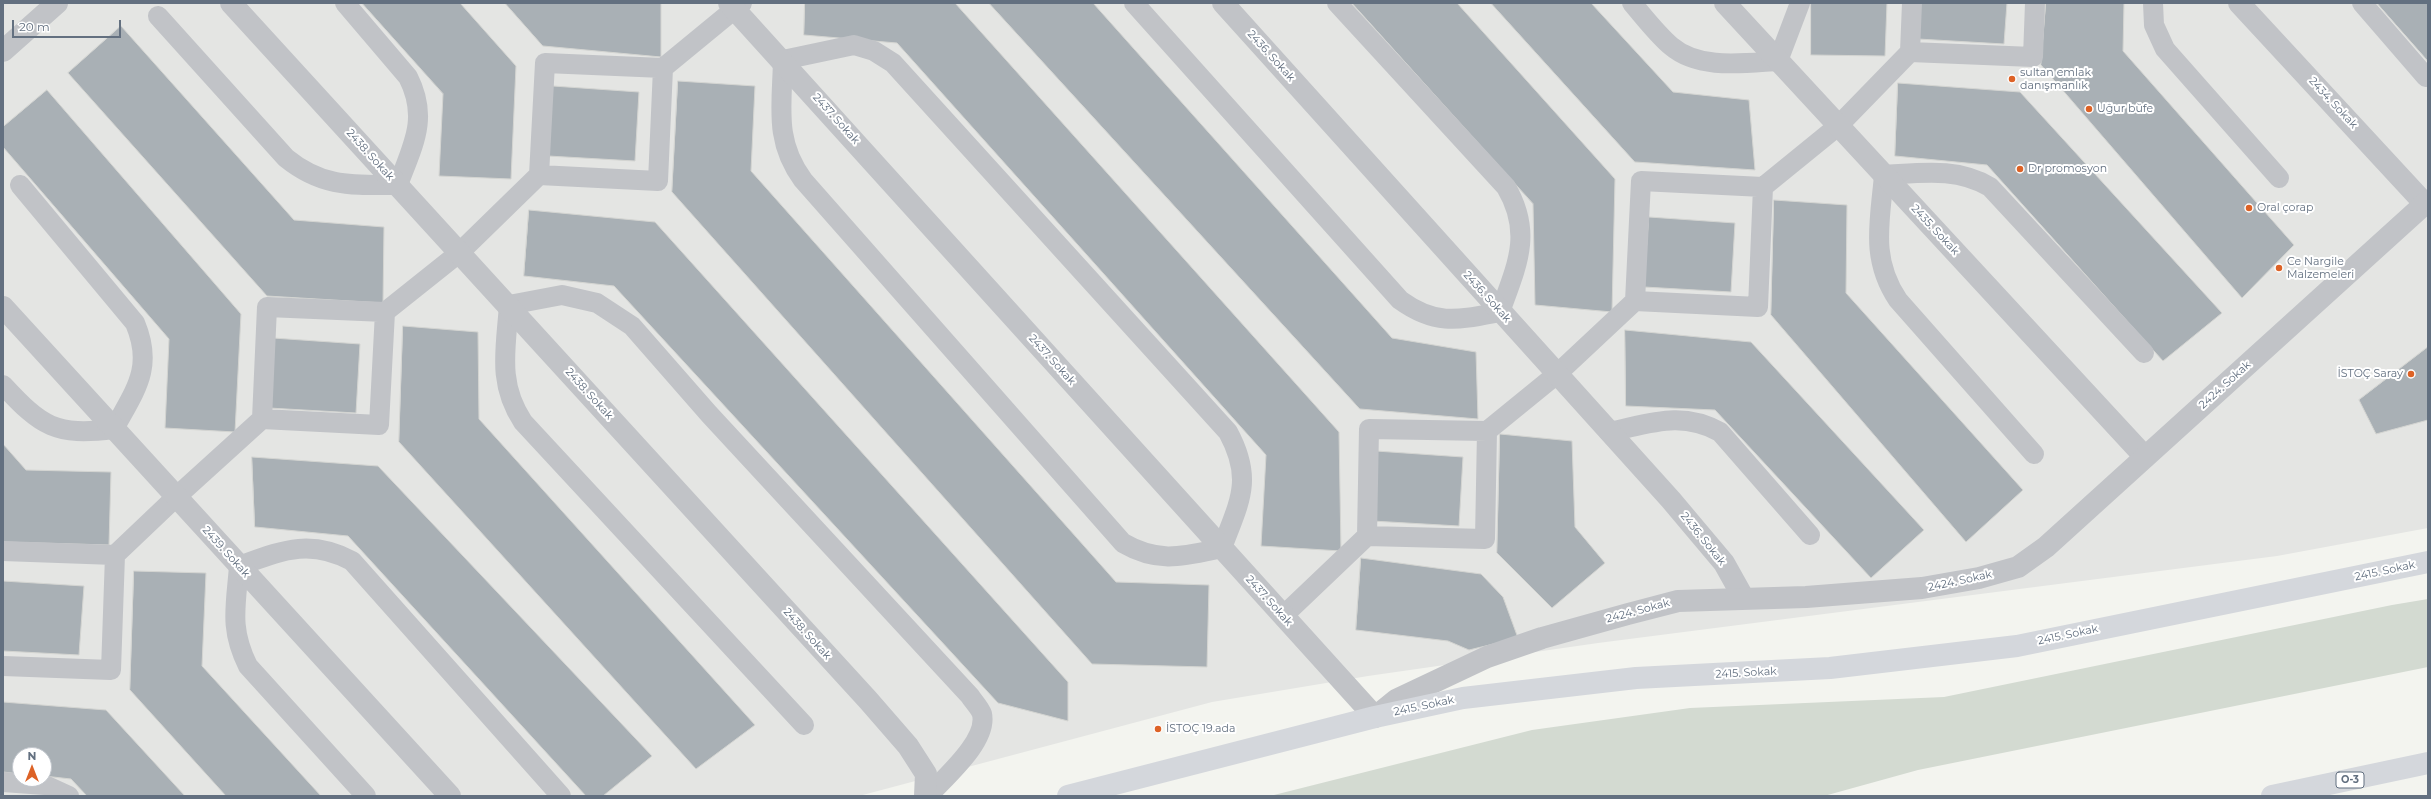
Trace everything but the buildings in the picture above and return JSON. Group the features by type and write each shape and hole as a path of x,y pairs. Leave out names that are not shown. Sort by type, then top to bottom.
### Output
{"main road":[{"name":"2415. Sokak","path":"1068,796 1375,717 1463,698 1636,678 1830,668 2017,646 2428,562"},
{"name":"O-3","path":"2272,796 2428,763"}],"street":[{"path":"3,51 57,3"},
{"name":"2438. Sokak","path":"231,3 509,305 908,746 926,774 925,796"},
{"name":"2436. Sokak","path":"1223,3 1671,500 1724,563 1743,597"},
{"name":"2435. Sokak","path":"1724,3 2145,457"},
{"name":"2434. Sokak","path":"2239,3 2427,202"},
{"name":"2437. Sokak","path":"735,5 1375,717"},
{"name":"2424. Sokak","path":"1375,717 1396,700 1424,685 1487,657 1542,638 1678,601 1743,597 1806,597 1922,588 1979,578 2018,567 2046,547 2427,202"},
{"name":"2439. Sokak","path":"3,307 450,796"}],"lane":[{"path":"158,16 286,158 298,168 313,176 344,185 398,185 417,132 419,118 414,89 408,77 345,3"},
{"path":"1134,3 1400,300 1423,314 1442,320 1456,321 1500,312 1519,260 1522,239 1520,219 1515,202 1506,187 1337,3"},
{"path":"1632,3 1671,46 1696,59 1734,63 1778,61 1800,3"},
{"path":"1367,536 1369,429 1487,431 1557,374 1636,301 1641,181 1764,187 1838,126 1910,52 1912,3"},
{"path":"1910,52 2033,57 2035,3"},
{"path":"2153,3 2154,25 2165,50 2279,178"},
{"path":"2362,3 2426,77"},
{"path":"262,419 267,307 385,312 460,253 540,175 545,63 663,68 735,5"},
{"path":"854,45 874,51 893,63 1223,426 1237,449 1242,467 1243,483 1240,498 1222,548 1180,557 1166,558 1137,551 1123,543 813,192 791,164 784,146 781,130 783,60 854,45"},
{"path":"540,175 658,181 663,68"},
{"path":"2034,454 1898,300 1888,286 1879,255 1884,174 1945,172 1962,174 1978,180 1990,187 2144,353"},
{"path":"3,385 29,412 50,426 67,431 84,432 114,429 141,379 144,362 140,334 135,323 20,185"},
{"path":"1636,301 1758,307 1764,187"},
{"path":"804,725 523,422 513,408 505,380 509,305 562,295 597,303 632,326 719,425 970,696 982,714 981,733 970,750 928,796"},
{"path":"3,666 111,670 115,555 176,496 262,419 379,425 385,312"},
{"path":"1609,432 1669,419 1681,419 1707,425 1720,432 1810,535"},
{"path":"1283,616 1367,536 1485,539 1487,431"},
{"path":"366,796 248,666 240,649 234,623 239,566 285,549 299,547 328,550 352,560 561,796"},
{"path":"3,551 115,555"},
{"path":"3,782 45,785 69,796"}],"shaded area":[{"path":"3,3 2428,3 2428,528 2277,556 1598,643 1368,676 1212,702 859,796 3,796"},
{"path":"2428,599 2428,667 1918,770 1824,796 1270,796 1532,730 1690,708 1944,697 2392,605"}],"place":[{"name":"sultan emlak danışmanlık","path":"2012,79"},
{"name":"Uğur büfe","path":"2089,109"},
{"name":"Dr promosyon","path":"2020,169"},
{"name":"Oral çorap","path":"2249,208"},
{"name":"Ce Nargile Malzemeleri","path":"2279,268"},
{"name":"İSTOÇ Saray","path":"2411,374"},
{"name":"İSTOÇ 19.ada","path":"1158,729"}]}
